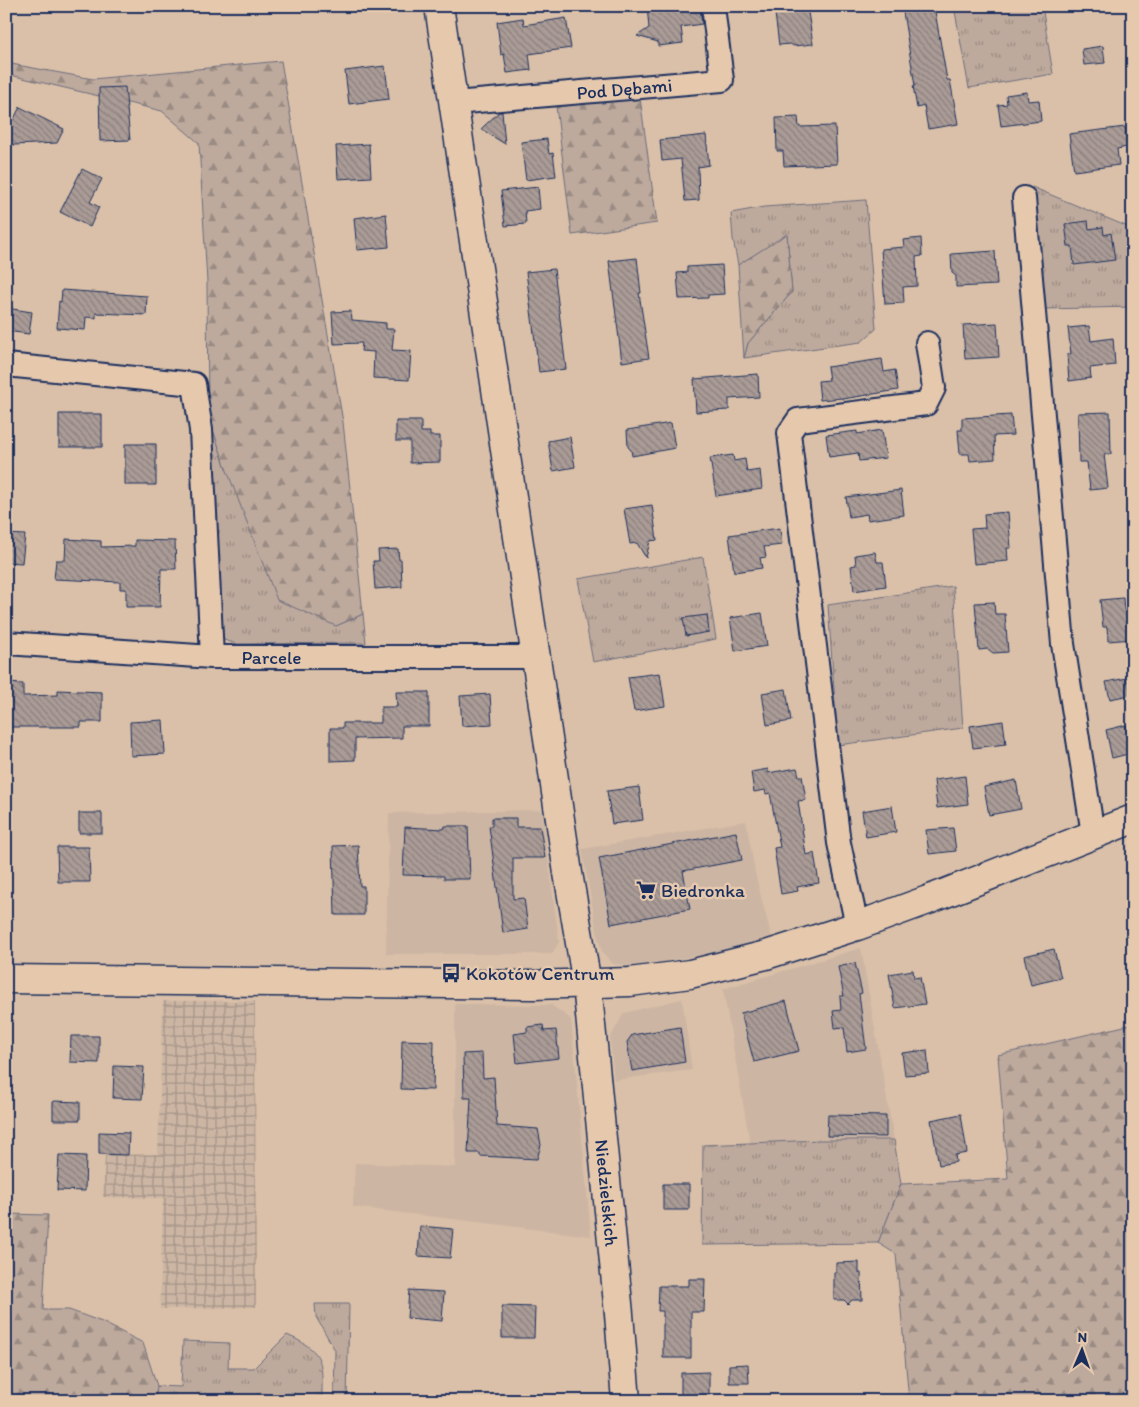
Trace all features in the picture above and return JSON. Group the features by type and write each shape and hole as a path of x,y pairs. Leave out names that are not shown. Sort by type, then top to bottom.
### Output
{"street":[{"name":"Niedzielskich","path":"439,6 567,863 587,984 626,1401"},
{"name":"Pod Dębami","path":"454,103 722,80 713,6"},
{"path":"1024,198 1063,644 1093,834"},
{"path":"857,926 838,843 789,433 798,420 926,404 934,388 927,343"},
{"path":"6,365 194,384 201,430 212,656"},
{"name":"Parcele","path":"6,643 212,656 537,657"},
{"path":"6,980 484,985 587,984 630,982 704,972 798,946 857,926 1133,819"}],"shaded area":[{"path":"542,810 559,942 552,954 386,954 389,813"},
{"path":"746,821 756,877 772,939 714,953 635,966 613,964 602,952 582,849"},
{"path":"861,948 894,1140 820,1140 750,1143 723,989"},
{"path":"682,999 692,1070 614,1080 610,1038 624,1013"},
{"path":"163,1001 255,1001 256,1307 160,1309 163,1198 103,1197 105,1155 158,1154"},
{"path":"455,1004 551,1005 571,1019 591,1236 353,1207 355,1163 455,1167"}],"green space":[{"path":"954,6 1042,6 1053,74 969,88"},
{"path":"281,61 343,422 363,614 336,626 277,600 226,468 208,415 207,282 199,143 162,111 6,74 6,63 93,79"},
{"path":"640,98 657,223 572,235 556,106"},
{"path":"1032,187 1133,229 1133,307 1045,309"},
{"path":"866,200 876,329 861,342 744,358 748,343 792,292 787,235 738,265 731,213 764,207"},
{"path":"787,234 792,292 748,343 744,358 738,265"},
{"path":"208,415 226,468 336,626 363,614 366,643 237,644 224,640 217,624"},
{"path":"703,557 716,639 593,662 578,579"},
{"path":"953,586 963,728 838,745 828,605"},
{"path":"1133,1024 1133,1401 909,1401 896,1254 878,1243 901,1184 1008,1179 998,1055"},
{"path":"820,1140 894,1140 901,1184 878,1243 702,1245 703,1145"},
{"path":"6,1214 48,1215 43,1310 69,1310 102,1322 143,1343 157,1386 155,1401 6,1401"},
{"path":"315,1304 349,1304 347,1401 334,1401 335,1350 316,1317"},
{"path":"287,1335 309,1347 319,1360 322,1377 322,1401 155,1401 157,1386 181,1387 183,1341 229,1343 228,1368 254,1368"}],"building":[{"path":"647,6 673,6 674,12 700,8 702,24 681,27 683,43 658,46 658,42 637,36 649,28"},
{"path":"774,6 807,6 813,44 779,45"},
{"path":"902,6 934,6 947,80 950,80 958,124 928,129 924,106 917,108"},
{"path":"523,18 524,25 566,18 571,48 529,54 531,70 507,73 504,54 501,55 497,22"},
{"path":"1103,46 1105,63 1084,65 1082,49"},
{"path":"385,66 389,99 349,104 345,71"},
{"path":"125,87 130,140 100,141 99,88"},
{"path":"1027,92 1028,101 1039,100 1041,121 1001,126 998,105 1007,104 1006,95"},
{"path":"20,107 64,129 57,143 14,145 6,141 6,134"},
{"path":"499,112 502,112 505,144 481,129"},
{"path":"798,117 799,127 835,126 837,164 784,166 783,151 777,151 776,118"},
{"path":"1125,127 1127,147 1117,149 1119,165 1074,171 1069,134"},
{"path":"706,135 709,165 698,167 699,200 685,201 681,159 662,161 660,140"},
{"path":"547,139 549,154 553,153 556,176 526,180 521,142"},
{"path":"369,144 371,177 338,179 336,146"},
{"path":"82,169 102,179 90,202 99,207 90,227 60,212"},
{"path":"538,187 540,209 525,211 526,224 505,226 501,191"},
{"path":"386,214 389,247 357,250 354,218"},
{"path":"1088,221 1089,229 1103,227 1104,235 1111,233 1115,260 1074,265 1072,246 1068,246 1065,224"},
{"path":"921,238 922,256 916,257 917,286 903,287 904,303 885,304 881,249 904,247 903,240"},
{"path":"995,251 997,285 956,287 956,276 952,273 951,254"},
{"path":"637,258 641,293 639,293 649,358 622,362 609,261"},
{"path":"722,265 724,294 708,295 708,298 679,299 677,273 687,272 687,267"},
{"path":"554,269 566,369 539,372 526,272"},
{"path":"62,290 147,296 146,315 96,313 96,318 86,317 85,330 57,328 59,301 61,302"},
{"path":"6,308 32,312 29,334 6,331"},
{"path":"351,311 352,320 386,323 386,329 394,329 392,350 411,351 409,380 373,378 374,352 361,351 362,343 334,344 332,312"},
{"path":"997,323 999,357 965,359 963,325"},
{"path":"1089,326 1091,341 1113,338 1115,365 1090,368 1091,378 1069,381 1067,354 1071,354 1068,328"},
{"path":"882,359 884,372 895,370 898,390 843,399 820,400 818,381 829,380 827,367"},
{"path":"758,374 759,397 729,399 729,410 696,412 694,379"},
{"path":"1110,412 1111,454 1104,454 1108,488 1090,490 1087,462 1079,462 1078,413"},
{"path":"59,414 102,414 102,447 59,447"},
{"path":"1011,415 1013,435 994,436 995,459 970,461 969,454 960,454 958,430 962,430 962,418"},
{"path":"396,421 421,421 421,432 430,432 430,436 440,436 440,462 410,463 410,441 396,441"},
{"path":"671,423 675,448 632,456 631,450 628,447 627,430"},
{"path":"882,430 886,458 859,461 858,453 829,457 826,435 857,431 857,434"},
{"path":"570,437 575,467 553,471 548,441"},
{"path":"125,444 156,444 156,485 125,485"},
{"path":"733,455 734,461 745,459 747,472 760,470 762,489 716,496 710,458"},
{"path":"901,490 904,515 868,520 867,514 849,517 846,497"},
{"path":"652,505 657,540 650,541 646,558 637,543 630,544 624,509"},
{"path":"1008,512 1011,548 1007,548 1008,561 974,564 971,529 985,528 984,514"},
{"path":"780,528 782,545 764,547 766,557 760,558 762,568 734,572 729,535"},
{"path":"6,534 25,535 22,563 6,562"},
{"path":"66,539 101,541 101,547 135,546 135,540 175,541 176,569 161,569 160,607 126,607 126,589 120,589 120,582 54,579 56,560 65,560"},
{"path":"398,549 399,560 401,559 402,587 375,589 373,561 379,561 378,550"},
{"path":"875,552 877,562 883,562 886,586 854,591 851,566 856,565 855,555"},
{"path":"1123,598 1124,610 1133,610 1133,639 1108,641 1107,627 1103,627 1100,600"},
{"path":"994,602 995,614 1005,614 1008,652 993,653 988,649 979,650 975,603"},
{"path":"762,613 767,646 735,651 730,618"},
{"path":"707,615 709,632 686,636 683,618"},
{"path":"660,673 665,706 634,711 628,677"},
{"path":"1127,678 1130,695 1110,699 1106,682"},
{"path":"6,683 23,684 23,696 58,695 58,690 102,692 102,722 81,722 81,727 6,727"},
{"path":"786,689 791,721 767,725 762,693"},
{"path":"396,692 429,692 429,726 402,726 402,738 355,739 355,760 330,761 330,728 343,728 343,723 381,723 381,707 397,707"},
{"path":"490,694 492,724 462,726 460,696"},
{"path":"163,720 165,754 131,756 130,722"},
{"path":"1003,721 1006,744 973,748 970,726"},
{"path":"1126,725 1132,753 1112,758 1106,730"},
{"path":"797,768 799,776 802,776 806,800 798,801 806,855 814,853 819,883 797,887 798,891 781,894 774,848 780,847 770,793 766,794 765,790 754,792 751,772 768,769 768,773"},
{"path":"965,776 968,804 937,808 934,780"},
{"path":"1016,780 1021,809 989,815 984,787"},
{"path":"639,787 643,820 612,824 607,791"},
{"path":"892,806 896,832 866,837 862,811"},
{"path":"79,813 102,813 102,833 79,833"},
{"path":"492,818 516,818 516,827 540,827 545,858 513,858 513,899 524,898 528,929 503,933 489,826 492,826"},
{"path":"445,826 468,826 470,879 444,879 444,876 403,875 405,827 444,829"},
{"path":"953,828 956,851 929,854 926,830"},
{"name":"Biedronka","path":"736,832 742,860 683,871 690,909 611,924 599,858"},
{"path":"358,845 360,886 364,886 364,915 335,915 333,846"},
{"path":"57,847 89,847 90,882 58,882"},
{"path":"1054,949 1061,978 1031,985 1024,956"},
{"path":"855,963 862,993 859,994 866,1049 847,1052 844,1027 835,1028 833,1011 841,1010 840,996 844,996 838,967"},
{"path":"913,970 914,978 920,977 925,1004 895,1008 889,974"},
{"path":"786,1001 799,1051 754,1062 741,1013"},
{"path":"543,1025 544,1031 556,1030 559,1058 517,1063 514,1034 527,1032 527,1027"},
{"path":"680,1027 685,1062 632,1071 627,1042 632,1035"},
{"path":"71,1036 99,1036 99,1063 70,1062"},
{"path":"402,1040 434,1041 433,1090 401,1089"},
{"path":"927,1050 929,1073 905,1075 902,1053"},
{"path":"482,1053 483,1078 494,1077 497,1126 538,1129 541,1145 537,1159 480,1156 480,1153 468,1153 471,1098 464,1098 463,1054"},
{"path":"114,1066 144,1067 142,1099 113,1098"},
{"path":"53,1101 80,1102 80,1120 53,1120"},
{"path":"961,1114 967,1153 955,1155 956,1162 939,1165 931,1120"},
{"path":"828,1115 886,1116 886,1137 827,1136"},
{"path":"99,1132 129,1133 128,1155 99,1154"},
{"path":"59,1155 86,1156 85,1191 57,1190"},
{"path":"663,1184 689,1184 689,1210 663,1210"},
{"path":"420,1226 453,1229 450,1258 418,1256"},
{"path":"859,1262 862,1300 852,1300 848,1304 844,1300 834,1300 836,1263"},
{"path":"689,1279 705,1279 704,1312 691,1312 691,1358 663,1358 663,1311 658,1311 659,1286 689,1286"},
{"path":"409,1290 444,1292 442,1321 407,1318"},
{"path":"502,1306 535,1307 534,1338 502,1338"},
{"path":"748,1364 749,1383 729,1383 729,1365"},
{"path":"709,1372 709,1401 681,1401 681,1373"}],"place":[{"name":"Biedronka","path":"646,890"},
{"name":"Kokotów Centrum","path":"451,973"}]}
